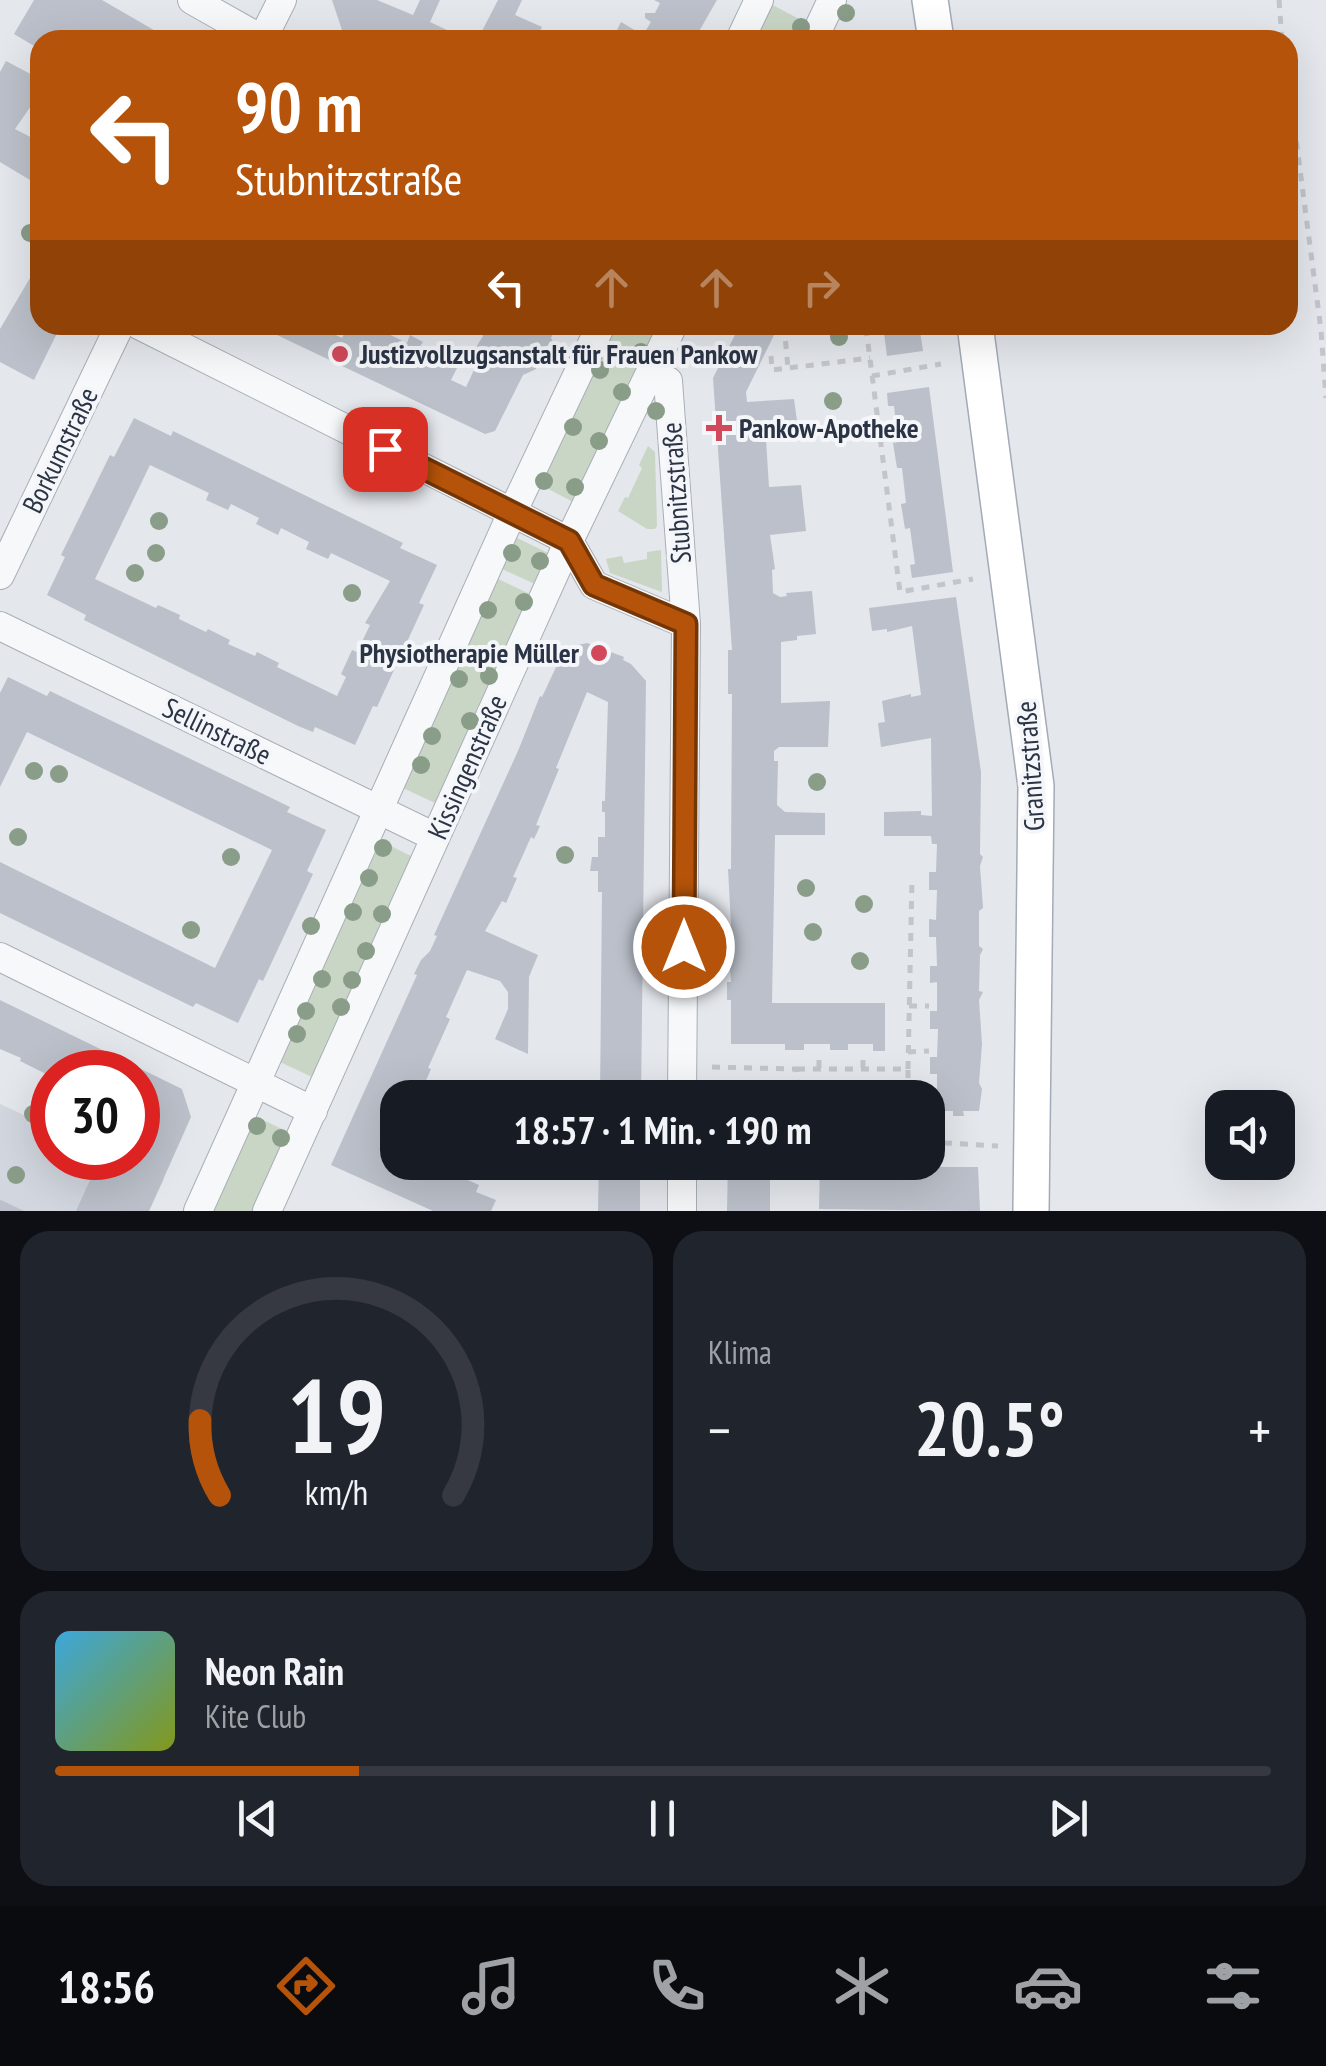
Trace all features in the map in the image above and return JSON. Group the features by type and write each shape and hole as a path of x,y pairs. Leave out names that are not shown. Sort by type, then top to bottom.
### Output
{"main road":[{"path":"930,0 934,30"},
{"name":"Granitzstraße","path":"977,335 1036,786 1031,1211"}],"street":[{"path":"192,0 245,30"},
{"path":"268,30 282,0"},
{"path":"745,30 760,0"},
{"path":"817,30 832,0"},
{"name":"Borkumstraße","path":"0,575 115,335"},
{"path":"159,335 569,541 594,585 686,624"},
{"path":"198,1211 512,513 597,335"},
{"name":"Kissingenstraße","path":"267,1211 569,541 668,335"},
{"name":"Stubnitzstraße","path":"651,371 668,381 686,624 682,1080"},
{"name":"Sellinstraße","path":"0,626 435,837"},
{"path":"0,957 313,1111"},
{"path":"682,1180 682,1211"}],"path":[{"path":"1278,0 1281,30"},
{"path":"1298,154 1326,398"},
{"path":"785,335 788,368"},
{"path":"867,335 900,592 973,580"},
{"path":"770,356 772,370 870,358"},
{"path":"872,376 941,364"},
{"path":"908,1080 912,878"},
{"path":"909,1006 929,1006"},
{"path":"908,1052 929,1052"},
{"path":"819,1053 819,1068"},
{"path":"863,1055 863,1068"},
{"path":"712,1067 908,1069"},
{"path":"797,1069 798,1080"},
{"path":"945,1143 998,1146"}],"shaded area":[{"path":"0,1104 30,1118 30,1180 164,1179 149,1211 0,1211"}],"green space":[{"path":"771,4 810,25 807,30 758,30"},
{"path":"607,335 658,335 575,503 537,483"},
{"path":"648,446 655,452 655,529 647,529 618,511 642,468 639,465"},
{"path":"517,538 550,554 535,584 502,569"},
{"path":"661,550 662,592 610,573 606,559 622,556 624,563 647,559 647,552"},
{"path":"496,578 532,595 437,804 401,787"},
{"path":"381,841 413,857 312,1077 280,1062"},
{"path":"251,1114 292,1134 256,1211 207,1211"}],"building":[{"path":"34,0 102,0 154,30 30,30 30,44 14,34"},
{"path":"332,0 377,0 413,15 420,0 440,0 430,22 447,30 342,30"},
{"path":"498,0 522,0 515,15 542,27 540,30 483,30"},
{"path":"654,0 717,0 700,30 646,30 651,22 645,13 655,13 660,3"},
{"path":"621,22 635,30 617,30"},
{"path":"6,61 30,74 30,107 15,129 30,137 30,180 0,162 0,72"},
{"path":"30,278 30,335 56,335 34,380 0,362 0,329"},
{"path":"277,335 390,335 407,343 410,335 423,342 418,349 457,368 451,380 466,387 482,353 475,349 483,335 552,335 553,342 544,352 549,356 542,357 536,369 523,375 495,431 485,434"},
{"path":"735,335 774,335 746,392 747,402 794,399 797,421 765,424 769,487 801,485 806,531 770,535 775,569 773,593 780,597 812,591 816,634 781,642 781,703 830,701 828,747 779,747 774,751 774,761 778,761 777,805 785,812 825,813 825,835 775,835 772,1003 885,1003 885,1051 873,1051 873,1044 848,1044 848,1050 830,1050 830,1044 804,1044 804,1050 785,1050 785,1044 731,1044 727,925 731,925 728,869 732,694 728,694 728,650 732,650 713,378"},
{"path":"884,335 921,335 923,351 887,356"},
{"path":"929,387 953,572 912,578 910,565 915,564 910,528 905,529 901,504 906,503 902,468 897,468 893,443 898,442 894,406 888,406 887,393"},
{"path":"134,418 171,436 173,431 403,543 400,548 437,565 419,603 424,605 355,745 315,727 313,732 298,726 84,620 86,615 47,595 65,557 61,555 110,455 114,457","holes":["150,465 209,493 206,500 228,510 231,504 259,518 256,524 278,535 281,528 309,542 306,549 328,559 331,553 390,581 365,623 370,625 357,652 352,650 341,674 346,677 337,696 277,667 279,663 257,652 255,656 228,644 230,640 179,619 180,615 95,579"]},
{"path":"956,597 981,772 983,857 983,908 979,911 979,946 983,949 979,991 983,992 979,1000 982,1089 979,1111 963,1111 964,1116 945,1111 945,1080 930,1074 930,1057 937,1057 938,1029 930,1029 930,1011 937,1011 937,982 930,983 930,966 937,966 936,937 929,937 929,919 936,920 937,890 929,890 929,872 936,872 937,844 932,844 931,836 884,836 884,812 921,811 921,815 932,816 931,738 881,747 878,723 885,722 882,701 921,695 912,626 872,631 869,608"},
{"path":"587,643 624,657 646,681 641,1080 600,1080 602,892 598,892 598,871 590,871 592,857 598,857 598,837 605,837 602,801 608,702 587,692 536,825 540,826 513,877 517,878 506,903 502,901 485,931 538,955 529,977 528,1054 495,1039 508,1009 508,992 500,981 467,970 446,1017 450,1019 426,1080 380,1080 380,1180 468,1180 479,1185 476,1192 496,1200 491,1211 433,1211 331,1165 417,975 414,974 437,936 434,935 540,696 565,648"},
{"path":"8,677 47,696 50,691 290,807 287,812 326,830 307,871 313,874 263,981 259,979 238,1023 196,1003 193,1007 0,913 0,862 215,968 272,850 27,732 0,787 0,693"},
{"path":"0,1000 102,1050 30,1050 30,1066 0,1049"},
{"path":"160,1078 182,1089 191,1117 149,1211 76,1211 90,1180 160,1180"},
{"path":"945,1167 978,1167 980,1211 819,1209 820,1180 945,1180"},
{"path":"599,1180 640,1180 640,1211 598,1211"},
{"path":"728,1180 770,1180 770,1211 727,1211"},
{"path":"0,1200 3,1201 24,1211 0,1211"}],"place":[{"name":"Justizvollzugsanstalt für Frauen Pankow","path":"340,354"},
{"name":"Pankow-Apotheke","path":"719,428"},
{"name":"Physiotherapie Müller","path":"599,653"}],"route":[{"path":"385,449 569,541 594,585 686,624 684,947"}]}
